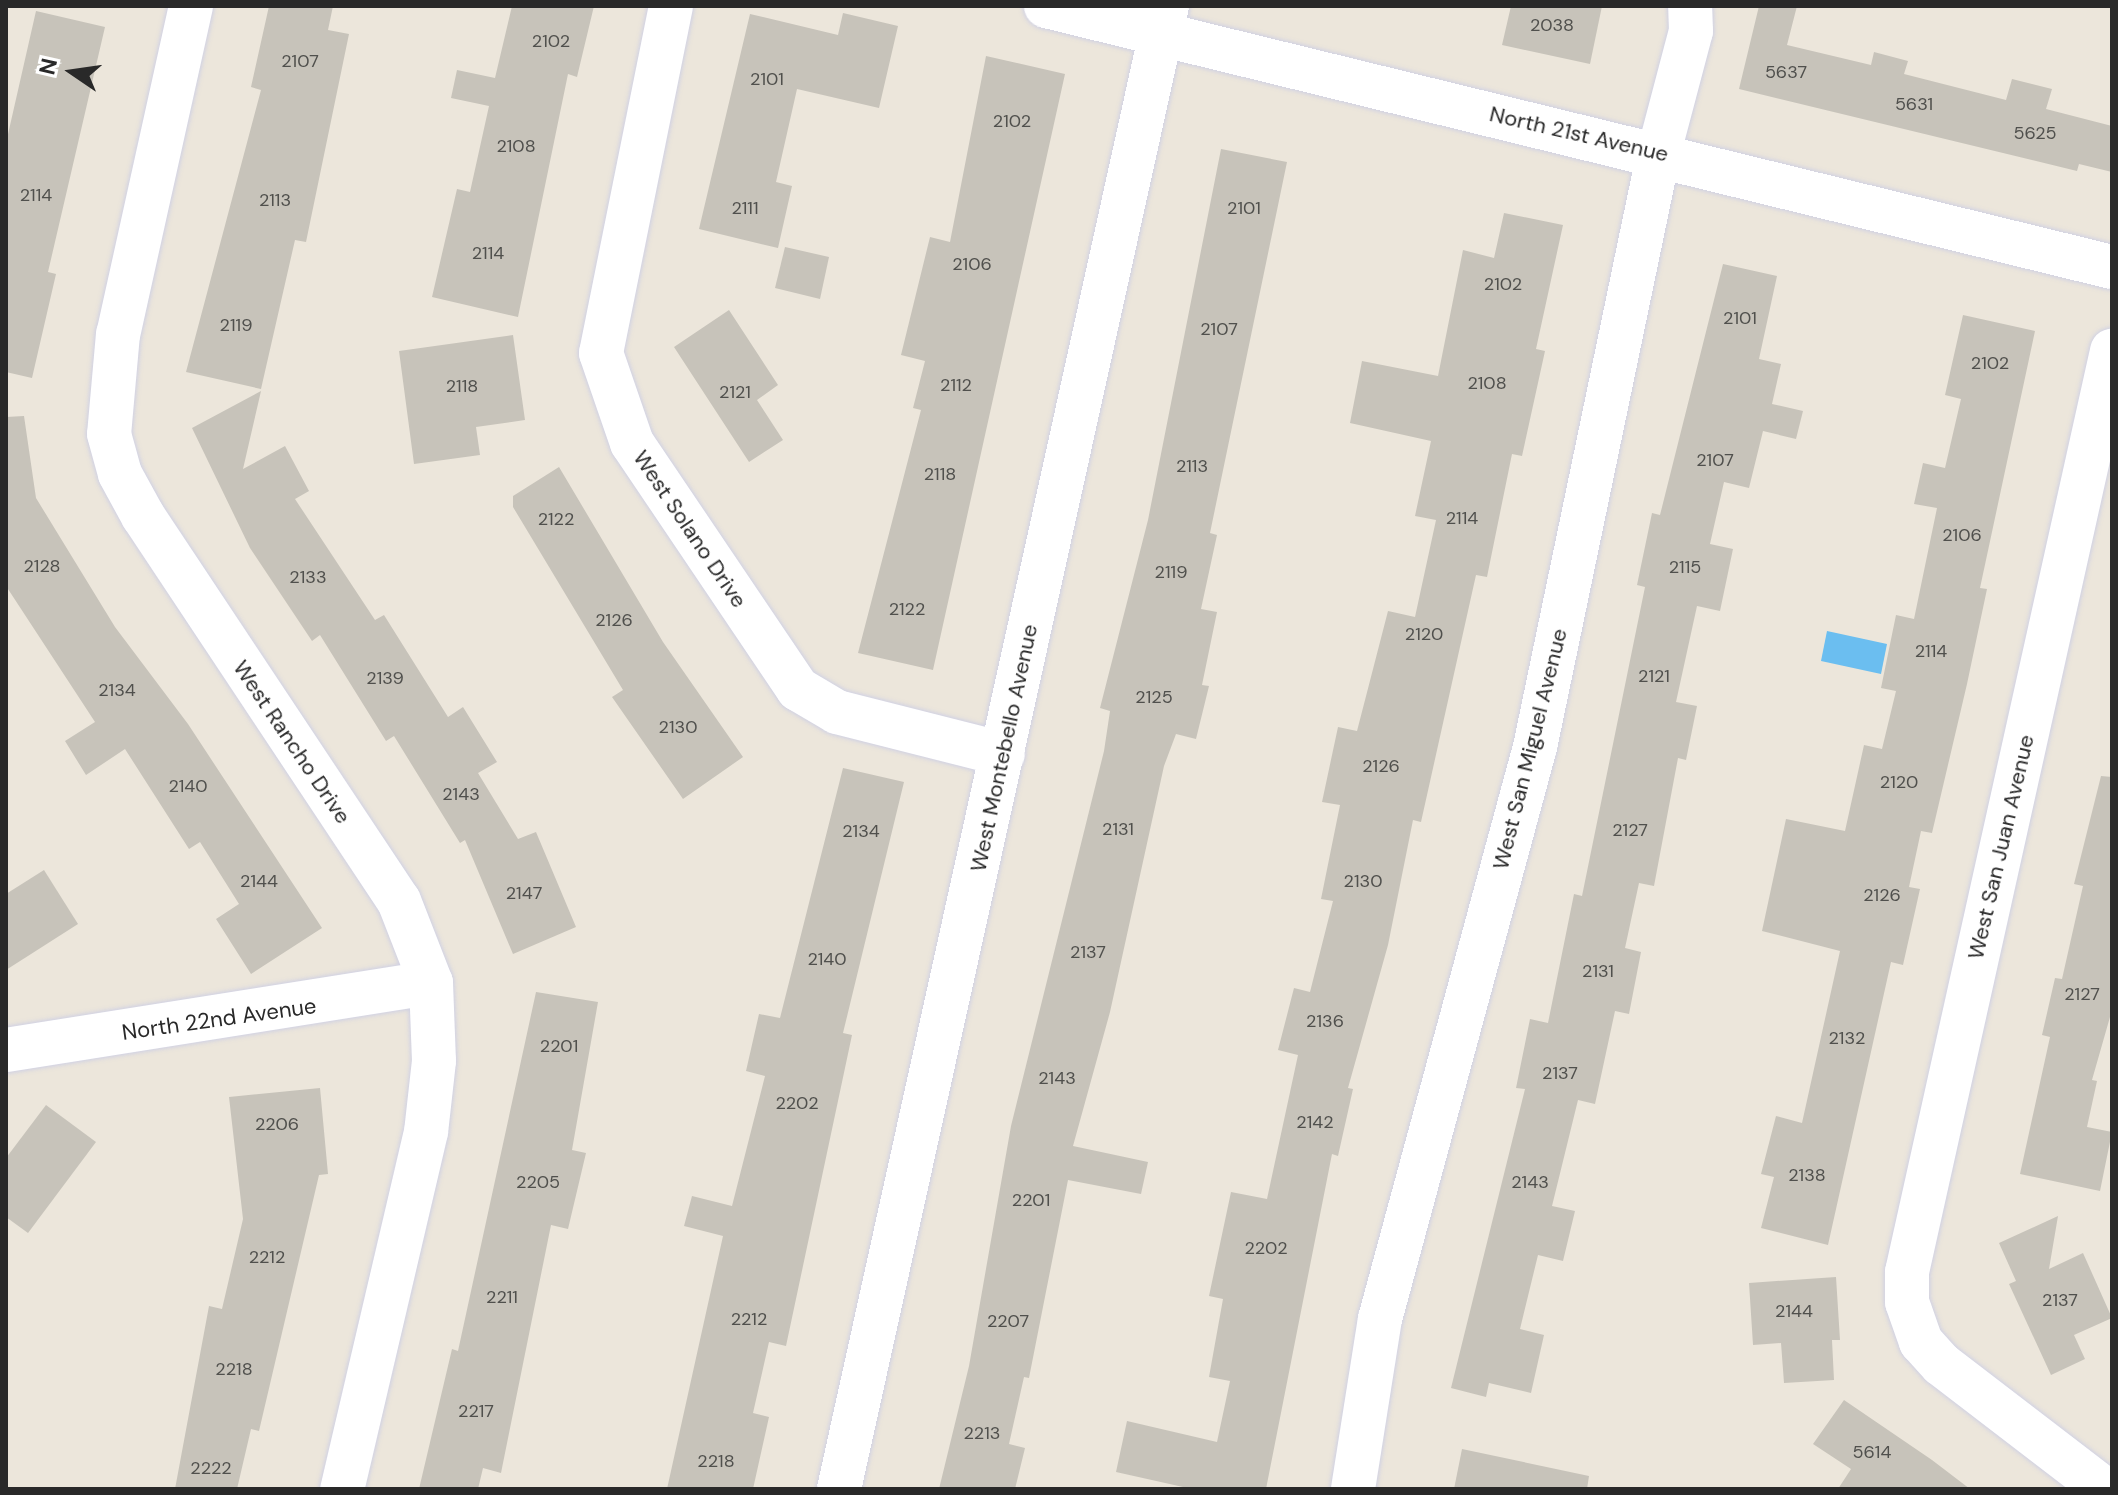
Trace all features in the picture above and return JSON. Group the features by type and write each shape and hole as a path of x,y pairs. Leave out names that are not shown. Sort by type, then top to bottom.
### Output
{"street":[{"name":"West Rancho Drive","path":"191,6 118,334 109,434 120,474 143,516 399,901 431,983 434,1061 426,1132 342,1489"},
{"name":"West Solano Drive","path":"671,6 601,353 632,443 798,689 837,712 1003,754"},
{"name":"North 21st Avenue","path":"1046,6 1163,20 1659,152 2112,267"},
{"name":"West San Miguel Avenue","path":"1353,1489 1380,1319 1535,747 1659,152 1691,31 1690,6"},
{"name":"West Montebello Avenue","path":"839,1489 1163,20"},
{"name":"West San Juan Avenue","path":"2104,1489 1941,1364 1921,1342 1907,1302 1907,1272 2112,351"},
{"name":"North 22nd Avenue","path":"6,1050 431,983"}],"water":[{"path":"1827,631 1887,644 1881,674 1821,661"}],"building":[{"path":"269,6 333,6 328,30 349,34 306,242 295,240 261,389 186,372 261,90 251,87"},
{"path":"512,6 594,6 577,77 568,74 518,317 432,297 457,189 470,192 489,106 451,98 457,70 495,78"},
{"path":"1511,6 1602,6 1590,64 1502,45"},
{"path":"1759,6 1797,6 1787,45 1871,65 1874,52 1908,61 1904,74 2006,100 2012,79 2052,89 2046,109 2112,126 2112,172 2079,164 2077,171 1739,89"},
{"path":"36,11 105,27 48,272 56,274 32,378 6,372 6,143"},
{"path":"843,13 898,26 879,108 797,89 776,182 792,186 778,248 699,229 750,14 838,35"},
{"path":"986,56 1065,74 933,670 858,653 921,410 913,408 925,361 901,355 930,237 950,242"},
{"path":"1221,149 1287,162 1210,533 1217,535 1201,609 1217,612 1202,685 1209,686 1196,739 1176,734 1164,766 1110,1012 1073,1146 1148,1162 1141,1194 1068,1180 1029,1378 1024,1377 1009,1444 1025,1448 1015,1489 939,1489 969,1366 1011,1126 1104,751 1110,711 1100,708 1148,520"},
{"path":"1504,213 1563,225 1536,349 1545,351 1522,456 1512,454 1487,577 1476,575 1421,822 1413,820 1388,945 1348,1088 1353,1089 1338,1156 1332,1154 1266,1489 1192,1489 1116,1472 1127,1421 1217,1442 1230,1381 1209,1377 1223,1299 1209,1296 1231,1192 1267,1199 1298,1055 1278,1050 1294,988 1310,992 1333,901 1321,899 1340,805 1322,802 1338,727 1357,731 1388,611 1415,617 1436,520 1415,516 1431,441 1350,423 1362,361 1438,376 1463,250 1494,258"},
{"path":"785,247 829,257 820,299 775,288"},
{"path":"1723,264 1777,276 1759,359 1781,364 1772,404 1803,411 1796,439 1763,431 1749,488 1724,482 1710,544 1733,549 1720,611 1697,606 1676,702 1697,706 1686,760 1678,758 1654,886 1639,883 1625,948 1641,952 1629,1014 1615,1011 1595,1104 1578,1100 1552,1206 1575,1211 1563,1261 1538,1255 1520,1329 1544,1335 1531,1393 1489,1383 1486,1397 1451,1388 1525,1089 1516,1088 1530,1019 1548,1023 1574,894 1582,896 1645,587 1637,585 1652,513 1660,515"},
{"path":"729,310 778,385 757,400 783,440 749,462 674,347"},
{"path":"1963,315 2035,331 1980,588 1987,589 1967,684 1932,833 1921,831 1909,887 1920,889 1903,965 1891,962 1828,1245 1761,1228 1774,1177 1761,1174 1776,1116 1802,1123 1840,951 1762,931 1786,819 1845,831 1864,745 1882,749 1896,691 1881,688 1896,615 1914,619 1937,508 1914,504 1923,463 1945,468 1961,399 1945,395"},
{"path":"513,335 525,420 476,427 480,455 414,464 399,351"},
{"path":"261,391 243,469 285,446 309,491 295,499 375,620 384,615 448,717 463,707 497,762 478,773 518,839 536,832 576,927 513,954 465,840 460,843 394,736 386,741 320,635 312,641 250,548 192,428"},
{"path":"24,416 36,498 115,627 188,724 322,928 251,974 216,919 239,904 200,842 189,849 125,749 86,775 65,741 95,722 6,586 6,417"},
{"path":"559,467 663,642 743,757 683,799 612,697 623,690 513,507 513,496"},
{"path":"843,768 904,782 843,1033 852,1035 786,1346 769,1342 753,1413 769,1417 753,1489 667,1489 723,1236 684,1226 692,1196 732,1206 765,1076 746,1071 759,1014 780,1018"},
{"path":"2101,776 2112,777 2112,1010 2092,1080 2097,1081 2087,1127 2112,1132 2100,1191 2020,1174 2050,1037 2042,1035 2055,978 2062,979 2083,886 2074,884"},
{"path":"44,870 78,924 6,970 6,894"},
{"path":"536,992 598,1002 572,1150 586,1153 568,1229 551,1225 501,1473 483,1468 478,1489 419,1489 452,1349 458,1351"},
{"path":"320,1088 328,1174 319,1175 259,1431 251,1429 237,1489 175,1489 209,1306 222,1309 243,1219 229,1097"},
{"path":"46,1105 96,1142 28,1233 6,1217 6,1158"},
{"path":"2058,1216 2049,1269 2083,1253 2112,1318 2074,1335 2085,1359 2051,1375 2009,1284 2016,1281 1999,1243"},
{"path":"1836,1277 1840,1340 1832,1340 1834,1380 1784,1383 1781,1343 1753,1345 1749,1283"},
{"path":"1844,1400 1970,1489 1838,1489 1851,1469 1813,1444"},
{"path":"1462,1449 1589,1476 1587,1489 1454,1489"}]}
